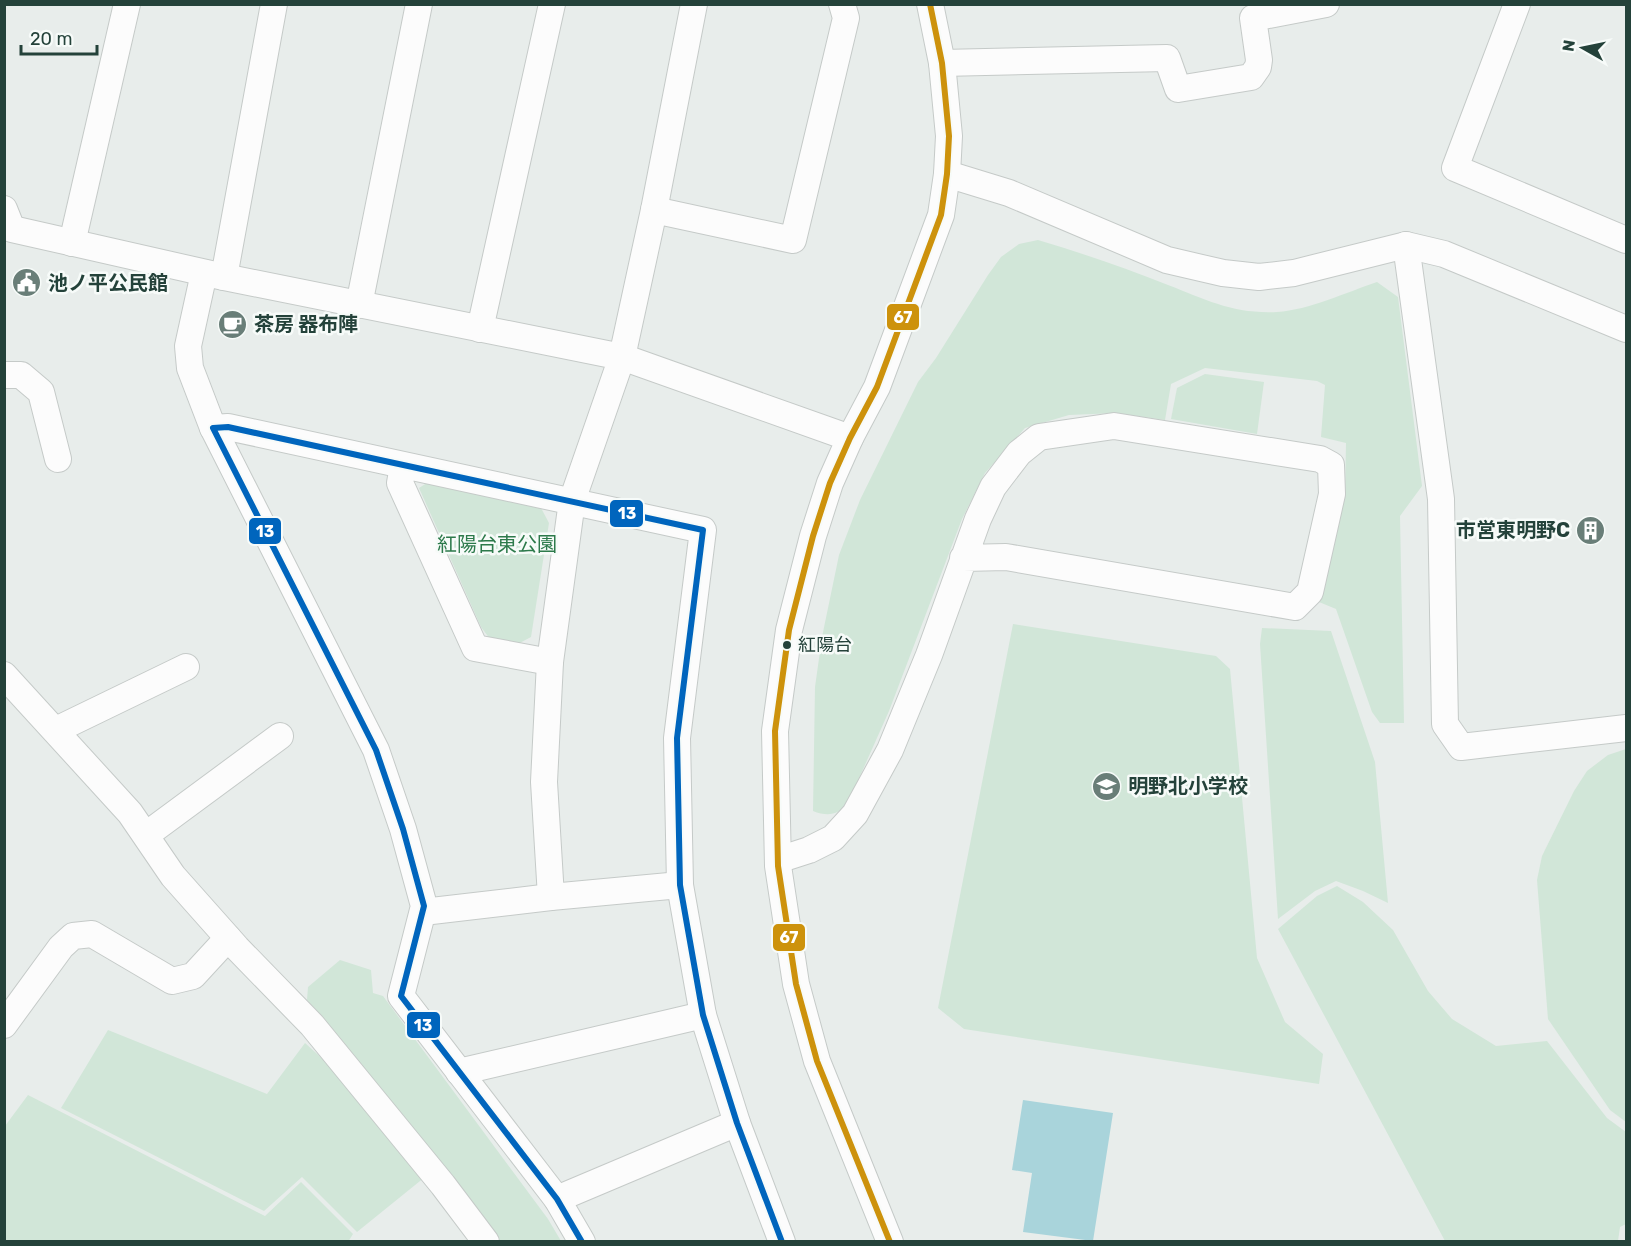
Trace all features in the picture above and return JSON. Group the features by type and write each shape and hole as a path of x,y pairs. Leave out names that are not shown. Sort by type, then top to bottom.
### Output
{"street":[{"path":"72,243 127,4"},
{"path":"274,4 214,275 188,346 190,368 213,428 376,750 406,840 424,906 400,996 557,1198 582,1242"},
{"path":"359,305 419,4"},
{"path":"480,329 552,4"},
{"path":"551,897 544,782 550,662 572,501 622,357 654,210 694,4"},
{"path":"654,210 793,240 846,18 842,4"},
{"path":"890,1242 817,1061 796,984 778,860 775,731 782,669 795,600 830,483 850,438 878,387 941,216 949,136 942,63 930,4"},
{"path":"942,63 1167,58 1178,90 1251,77 1258,68 1259,60 1253,18 1326,4"},
{"path":"1517,4 1455,168 1626,240"},
{"path":"947,174 1009,193 1167,260 1223,273 1259,277 1294,273 1406,245 1454,258 1626,329"},
{"path":"7,225 72,243 214,275 622,357 850,438"},
{"path":"1406,245 1441,499 1445,724 1461,747 1626,728"},
{"path":"4,375 21,375 41,392 58,459"},
{"path":"778,860 809,850 833,838 855,814 890,750 929,655 963,558 978,519 993,487 1019,453 1039,437 1114,426 1320,459 1331,465 1332,494 1310,592 1295,607 1006,557 963,558"},
{"path":"213,428 228,427 703,530 677,738 680,885 703,1015 737,1123 781,1241"},
{"path":"403,466 400,483 475,648 550,662"},
{"path":"57,730 186,667"},
{"path":"4,675 57,730 130,813 173,876 228,938 312,1025 443,1185 486,1242"},
{"path":"146,835 280,736"},
{"path":"423,912 680,885"},
{"path":"8,1011 61,947 73,936 92,934 172,981 193,976 228,938"},
{"path":"459,1072 703,1015"},
{"path":"557,1198 737,1123"}],"green space":[{"path":"1038,240 1120,267 1208,301 1247,311 1289,311 1377,282 1398,297 1422,486 1400,516 1404,723 1380,723 1372,712 1336,609 1319,602 1345,497 1346,443 1321,437 1325,385 1317,381 1205,368 1171,384 1165,420 1116,413 1069,415 1025,428 985,473 962,519 889,711 848,803 832,814 813,811 815,687 822,637 839,555 860,500 918,382 936,358 988,275 1001,257 1019,244"},
{"path":"1205,374 1264,382 1257,434 1171,419 1177,388"},
{"name":"紅陽台東公園","path":"433,479 540,506 549,523 531,637 514,646 490,639 481,627 419,488"},
{"path":"1013,624 1216,656 1230,669 1257,958 1285,1022 1323,1054 1319,1084 964,1029 938,1008"},
{"path":"1262,628 1331,631 1375,762 1388,903 1336,881 1315,891 1278,919 1260,644"},
{"path":"1626,749 1626,1122 1610,1110 1548,1019 1537,880 1542,856 1574,791 1587,771 1608,755"},
{"path":"1337,886 1363,902 1393,930 1428,991 1452,1019 1496,1046 1547,1041 1607,1118 1626,1132 1626,1224 1620,1227 1618,1241 1445,1241 1278,929 1317,896"},
{"path":"340,960 371,970 373,993 383,996 548,1219 561,1241 498,1241 307,1000 308,987"},
{"path":"108,1030 267,1094 305,1043 346,1080 425,1177 357,1232 302,1177 264,1211 61,1108"},
{"path":"28,1095 265,1216 301,1182 353,1234 348,1242 5,1241 5,1126"}],"water":[{"path":"1023,1100 1113,1113 1093,1241 1023,1232 1032,1173 1012,1170"}],"transit line":[{"name":"67","path":"890,1242 817,1061 796,984 778,866 775,731 789,630 813,536 830,483 850,438 877,387 941,215 947,174 949,136 942,63 930,4"},
{"name":"13","path":"582,1242 557,1199 401,996 424,906 403,829 376,750 213,428 228,427 703,530 677,738 680,885 703,1015 737,1123 782,1242"}],"place":[{"name":"池ノ平公民館","path":"27,283"},
{"name":"茶房 器布陣","path":"233,324"},
{"name":"市営東明野C","path":"1591,530"},
{"name":"紅陽台","path":"787,645"},
{"name":"明野北小学校","path":"1107,786"}]}
